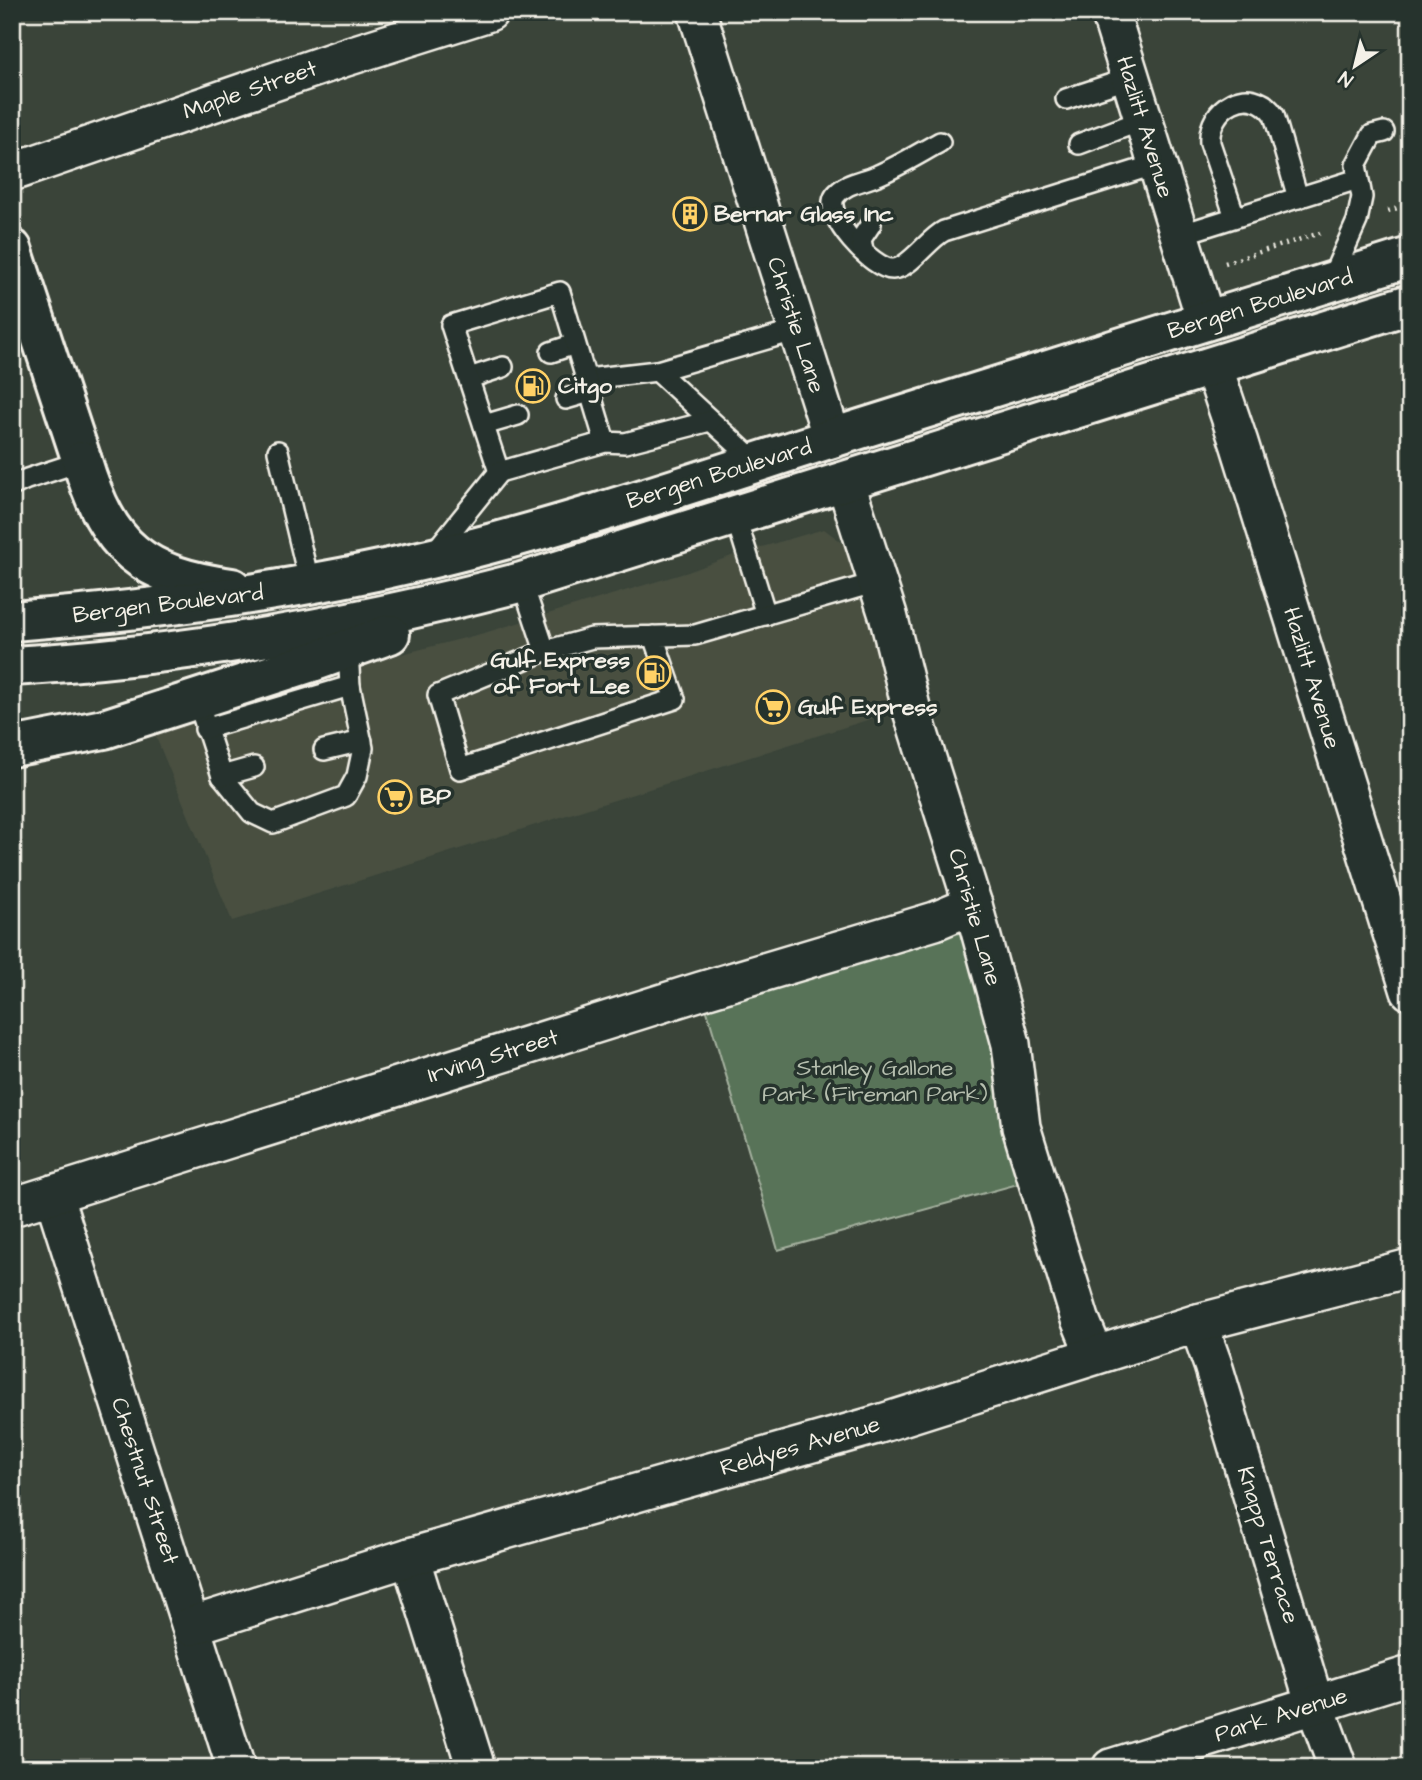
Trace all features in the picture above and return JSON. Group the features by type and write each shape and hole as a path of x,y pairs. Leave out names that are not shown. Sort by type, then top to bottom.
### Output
{"main road":[{"path":"12,249 92,492 107,526 119,541 163,572 196,582 236,588 293,588"},
{"name":"Bergen Boulevard","path":"12,621 144,609 293,588 428,559 531,532 1410,257"},
{"name":"Bergen Boulevard","path":"12,666 121,658 253,641 384,616 523,582 1410,304"},
{"path":"12,747 201,714 349,668 523,582"}],"street":[{"name":"Maple Street","path":"12,172 346,57 489,12"},
{"name":"Christie Lane","path":"697,12 832,438"},
{"name":"Hazlitt Avenue","path":"1110,12 1206,321"},
{"name":"Hazlitt Avenue","path":"1213,366 1248,470 1410,991"},
{"name":"Christie Lane","path":"845,481 877,582 912,711 974,905 1011,1044 1021,1127 1080,1319 1095,1355"},
{"name":"Irving Street","path":"12,1207 701,991 934,921 974,905"},
{"name":"Chestnut Street","path":"53,1194 236,1768"},
{"name":"Reldyes Avenue","path":"191,1626 410,1557 876,1425 1198,1323 1410,1268"},
{"name":"Knapp Terrace","path":"1198,1323 1315,1705 1338,1768"},
{"path":"410,1557 476,1768"},
{"name":"Park Avenue","path":"1111,1768 1410,1675"}],"lane":[{"path":"1066,99 1130,78"},
{"path":"1235,217 1210,144 1209,132 1217,115 1225,106 1235,101 1255,101 1270,109 1274,115 1298,198"},
{"path":"1079,144 1143,120"},
{"path":"1330,282 1357,221 1362,197 1356,164 1372,135 1384,132"},
{"path":"940,142 878,175 849,185 836,195 832,202 831,209 843,228 880,266 893,270 902,267 929,240 944,231 1157,164"},
{"path":"1179,235 1358,179"},
{"path":"863,251 861,239 871,225"},
{"path":"499,472 451,325 560,292 605,442"},
{"path":"566,399 589,386 657,371 798,330"},
{"path":"551,352 575,344"},
{"path":"469,378 503,368"},
{"path":"657,371 756,462"},
{"path":"484,425 518,415"},
{"path":"428,559 499,472 605,442 625,443 710,421"},
{"path":"278,451 293,588"},
{"path":"12,486 82,461"},
{"path":"735,515 766,615"},
{"path":"523,582 545,651"},
{"path":"653,636 675,699 460,769 438,695 545,651 592,638 653,636 695,635 877,582"},
{"path":"201,714 222,776 252,813 272,823 346,796 357,776 363,748 349,668"},
{"path":"324,750 362,741"},
{"path":"222,776 254,767"}],"path":[{"path":"1190,271 1231,261 1410,205"}],"shaded area":[{"path":"824,529 847,546 899,710 232,921 153,730 402,654 484,633 688,572 734,555"}],"green space":[{"name":"Stanley Gallone Park (Fireman Park)","path":"973,905 1036,1179 778,1250 701,991"}],"place":[{"name":"Bernar Glass Inc","path":"690,214"},
{"name":"Citgo","path":"533,386"},
{"name":"Gulf Express of Fort Lee","path":"654,673"},
{"name":"Gulf Express","path":"773,707"},
{"name":"BP","path":"395,797"}]}
